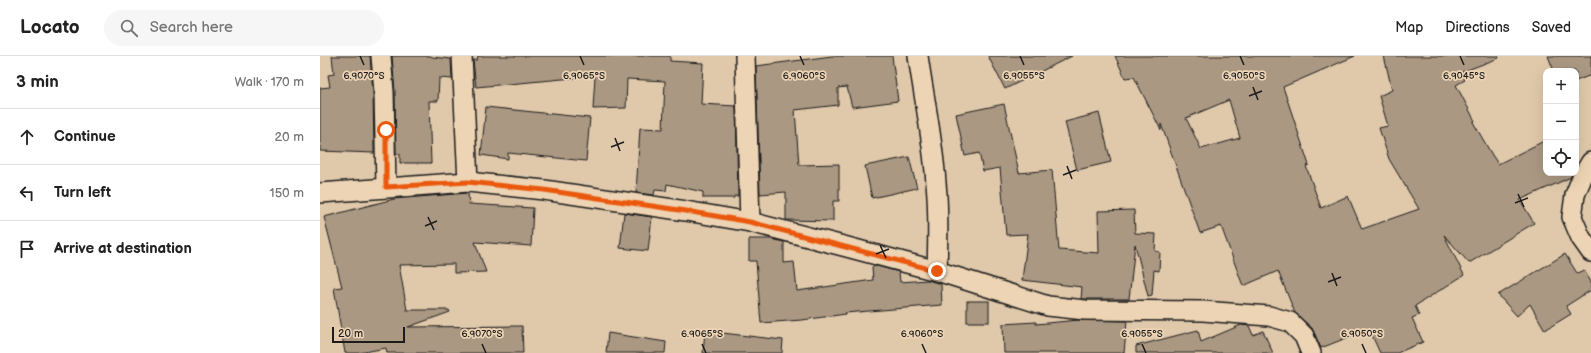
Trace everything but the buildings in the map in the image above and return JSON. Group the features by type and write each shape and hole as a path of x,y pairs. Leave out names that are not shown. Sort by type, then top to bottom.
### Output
{"street":[{"path":"381,56 384,92 386,187"},
{"path":"462,56 468,182"},
{"path":"745,56 745,102 750,222"},
{"path":"918,56 932,143 936,183 939,226 937,271"},
{"path":"1591,162 1583,175 1575,195 1572,217 1581,238 1591,252"},
{"path":"320,192 468,182 544,190 750,222 937,271 1048,306 1085,310 1203,311 1269,316 1290,322 1304,336 1311,353"}],"route":[{"path":"386,130 386,187 468,182 544,190 686,211 750,222 937,271"}]}
